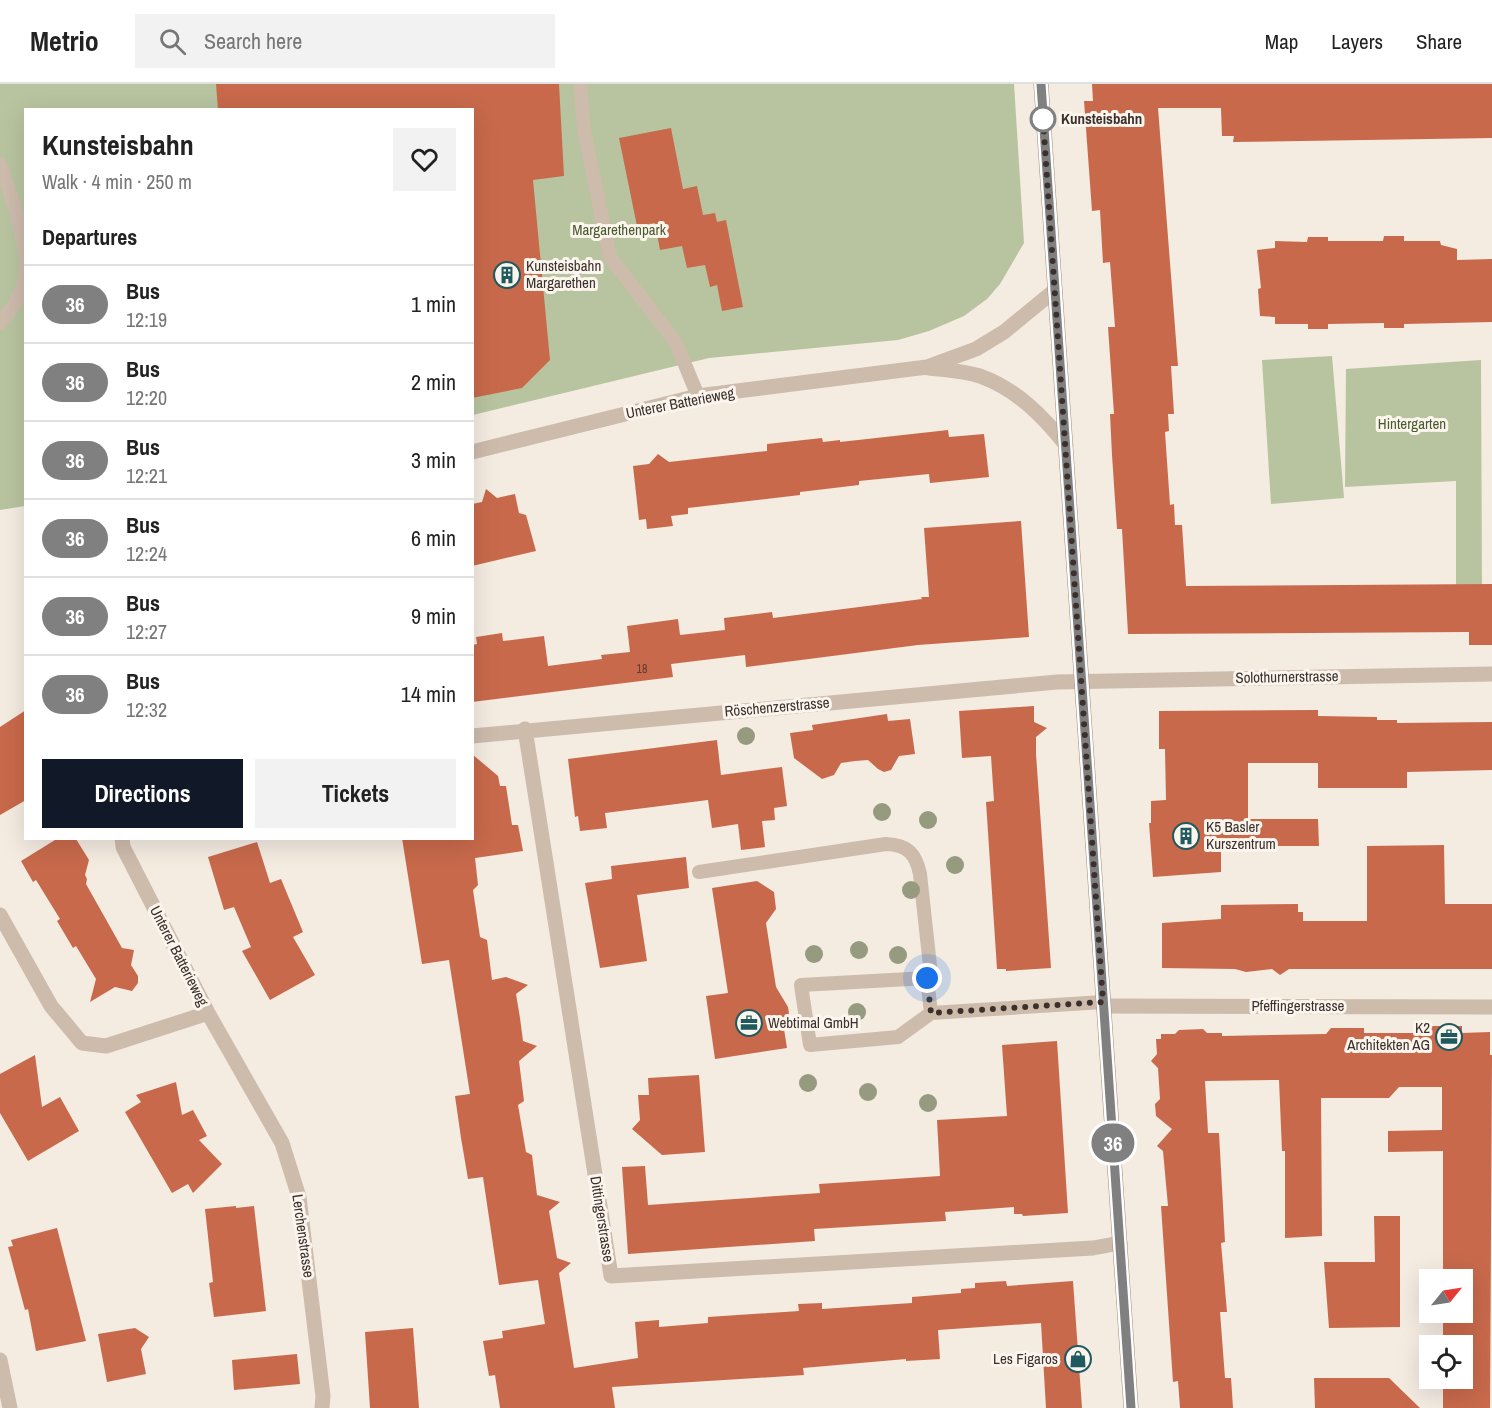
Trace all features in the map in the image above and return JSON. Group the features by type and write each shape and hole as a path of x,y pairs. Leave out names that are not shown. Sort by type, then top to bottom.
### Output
{"main road":[{"path":"1041,84 1131,1408"}],"street":[{"name":"Unterer Batterieweg","path":"474,452 698,396 927,367 976,349 1004,332 1054,291"},
{"name":"Unterer Batterieweg","path":"927,367 978,376 1008,388 1045,419 1065,444"},
{"name":"Solothurnerstrasse","path":"1081,680 1492,674"},
{"name":"Röschenzerstrasse","path":"474,736 525,729 1081,680"},
{"name":"Dittingerstrasse","path":"525,729 611,1276 1093,1248 1120,1243"},
{"name":"Unterer Batterieweg","path":"0,915 51,1006 82,1042 106,1046 208,1013 123,847 122,840"},
{"name":"Pfeffingerstrasse","path":"1103,1004 1492,1007"},
{"name":"Lerchenstrasse","path":"208,1013 282,1143 299,1197 323,1396 322,1408"},
{"path":"0,1360 10,1408"}],"lane":[{"path":"580,84 584,130 610,257 676,343 698,396"},
{"path":"0,164 16,210 24,251"},
{"path":"0,323 13,308 24,281"},
{"path":"699,872 886,844 897,844 909,849 917,860 920,874 930,966 927,978 931,1013"},
{"path":"927,978 801,985 810,1045 898,1037 931,1013 1103,1004"}],"green space":[{"name":"Margarethenpark","path":"0,84 1014,84 1024,243 1000,284 987,299 964,316 929,331 898,340 709,358 474,415 474,108 24,108 24,506 0,510"},
{"path":"1332,356 1344,498 1271,504 1262,360"},
{"name":"Hintergarten","path":"1481,360 1482,594 1456,585 1456,481 1345,487 1346,369"}],"building":[{"name":"Kunsteisbahn Margarethen","path":"216,84 559,84 564,176 533,180 550,360 522,388 474,398 474,108 218,108"},
{"path":"1092,84 1492,84 1492,138 1233,142 1234,136 1222,136 1221,108 1158,108 1178,366 1171,366 1174,414 1168,414 1169,431 1165,432 1170,505 1174,504 1175,525 1182,525 1186,586 1492,584 1492,645 1469,645 1469,632 1128,634 1122,529 1117,529 1110,414 1114,414 1108,327 1115,327 1110,262 1103,263 1100,210 1092,211 1084,101 1093,101"},
{"path":"671,128 683,189 697,186 703,215 715,213 717,222 726,220 743,307 722,311 717,285 710,287 705,265 687,268 682,246 660,250 655,223 637,226 619,138"},
{"path":"1384,236 1404,236 1404,241 1440,241 1441,245 1457,249 1457,260 1492,259 1492,322 1404,324 1404,328 1384,328 1384,323 1328,324 1328,329 1308,329 1308,324 1275,324 1275,317 1260,316 1258,289 1261,288 1257,250 1275,248 1275,241 1307,242 1308,237 1328,237 1328,241 1383,241"},
{"path":"948,430 949,437 984,434 989,477 930,483 929,474 859,481 859,485 800,492 800,495 688,508 688,514 671,516 673,526 647,529 646,519 639,520 633,466 649,464 658,454 669,462 767,451 767,444 822,438 823,442 840,440 840,442"},
{"path":"486,489 497,498 515,494 519,513 526,515 536,551 474,566 474,504 482,502"},
{"path":"1021,521 1029,637 918,645 746,667 745,655 671,664 673,677 474,702 476,637 502,633 503,641 544,636 548,666 602,659 601,655 630,652 627,626 678,619 680,635 725,630 724,618 772,612 773,618 929,597 924,528"},
{"path":"1034,706 1034,722 1047,728 1036,737 1036,754 1051,968 1006,971 1006,969 997,969 986,802 994,801 991,756 962,758 959,711"},
{"path":"1318,710 1318,716 1377,717 1377,720 1397,720 1397,723 1492,722 1492,770 1407,772 1407,788 1318,788 1318,763 1248,763 1248,819 1318,819 1319,846 1221,846 1221,872 1153,877 1149,823 1151,823 1151,801 1166,800 1165,749 1159,749 1159,711"},
{"path":"24,711 24,801 0,815 0,727"},
{"path":"887,714 888,721 910,719 915,754 899,756 891,770 884,772 868,760 855,761 841,763 834,775 822,779 794,758 790,733 813,730 812,725"},
{"path":"717,740 721,775 782,767 787,806 774,808 775,820 762,821 765,847 741,850 738,824 712,828 708,800 605,813 607,828 580,831 578,816 575,817 568,759"},
{"path":"474,756 498,776 500,786 506,786 512,825 518,825 523,851 475,858 478,885 473,890 480,937 487,940 492,980 506,977 528,985 516,994 523,1041 537,1046 519,1061 524,1101 518,1105 526,1152 532,1155 537,1195 560,1202 549,1211 557,1258 571,1263 559,1273 574,1368 638,1358 635,1322 659,1320 659,1327 708,1323 708,1317 799,1311 798,1304 822,1303 822,1309 912,1303 912,1297 961,1293 961,1289 975,1288 975,1283 1006,1281 1007,1286 1073,1281 1082,1408 1046,1408 1041,1323 938,1330 940,1359 906,1361 906,1359 803,1368 804,1375 612,1387 615,1408 500,1408 495,1375 489,1376 483,1341 503,1338 502,1331 545,1324 538,1280 499,1285 483,1177 468,1179 461,1138 455,1096 470,1094 449,960 422,964 402,840 474,840"},
{"path":"55,840 77,840 89,860 85,875 86,884 122,948 134,950 131,965 138,976 138,983 132,991 115,987 90,1002 96,979 76,946 73,948 57,921 60,919 36,880 33,882 21,861"},
{"path":"257,842 270,883 281,879 303,932 293,937 315,975 270,1000 242,951 251,947 234,907 224,910 208,857"},
{"path":"1444,845 1445,904 1492,904 1492,969 1289,969 1280,975 1272,969 1246,972 1235,969 1162,968 1162,923 1221,919 1221,905 1298,904 1298,912 1303,912 1303,921 1367,921 1367,846"},
{"path":"686,857 689,888 637,895 647,961 600,968 585,883 612,879 611,866"},
{"path":"757,881 774,892 776,909 766,923 776,987 788,1007 790,1023 784,1029 787,1048 715,1059 706,996 728,993 712,888"},
{"path":"1423,1026 1462,1026 1462,1033 1490,1032 1490,1055 1492,1055 1490,1408 1443,1408 1443,1389 1473,1389 1473,1335 1443,1335 1443,1323 1473,1323 1473,1269 1443,1269 1443,1151 1388,1152 1388,1131 1442,1130 1442,1087 1399,1087 1389,1098 1321,1098 1322,1236 1285,1238 1285,1151 1282,1151 1279,1080 1205,1081 1208,1133 1219,1133 1225,1242 1221,1243 1227,1312 1220,1312 1225,1378 1231,1378 1233,1408 1180,1408 1178,1381 1173,1382 1161,1206 1168,1206 1163,1151 1157,1146 1172,1129 1156,1116 1155,1104 1160,1099 1158,1068 1151,1061 1157,1054 1156,1039 1161,1039 1161,1034 1175,1034 1179,1030 1203,1029 1207,1033 1222,1033 1222,1036 1326,1034 1331,1028 1364,1028 1364,1033 1423,1033"},
{"path":"1057,1041 1068,1213 1023,1216 1014,1214 1014,1207 945,1212 946,1221 814,1229 815,1241 628,1254 622,1167 645,1166 648,1205 820,1193 819,1184 940,1176 937,1120 1007,1116 1002,1045"},
{"path":"35,1055 42,1107 60,1097 79,1131 28,1161 0,1113 0,1074"},
{"path":"699,1075 705,1152 662,1155 632,1129 640,1120 638,1095 649,1095 648,1078"},
{"path":"176,1082 182,1115 193,1110 207,1136 199,1140 222,1164 193,1193 188,1184 172,1193 125,1112 141,1102 136,1095"},
{"path":"236,1206 236,1208 254,1206 266,1311 214,1317 209,1283 213,1282 205,1209"},
{"path":"1374,1216 1400,1216 1400,1327 1329,1328 1324,1262 1375,1262"},
{"path":"57,1228 86,1341 36,1351 28,1309 25,1310 8,1247 13,1246 11,1240"},
{"path":"135,1328 149,1337 141,1349 146,1374 107,1382 98,1334"},
{"path":"413,1328 419,1408 370,1408 365,1332"},
{"path":"297,1354 300,1384 234,1390 232,1360"},
{"path":"1314,1378 1389,1378 1420,1408 1315,1408"}],"bus line":[{"name":"36","path":"1041,84 1131,1408"}],"place":[{"name":"Kunsteisbahn","path":"1043,119"},
{"name":"Kunsteisbahn Margarethen","path":"507,275"},
{"name":"K5 Basler Kurszentrum","path":"1186,836"},
{"name":"Webtimal GmbH","path":"749,1023"},
{"name":"K2 Architekten AG","path":"1449,1037"},
{"name":"Les Figaros","path":"1078,1359"}],"route":[{"path":"927,978 931,1013 1103,1002 1043,119"}]}
